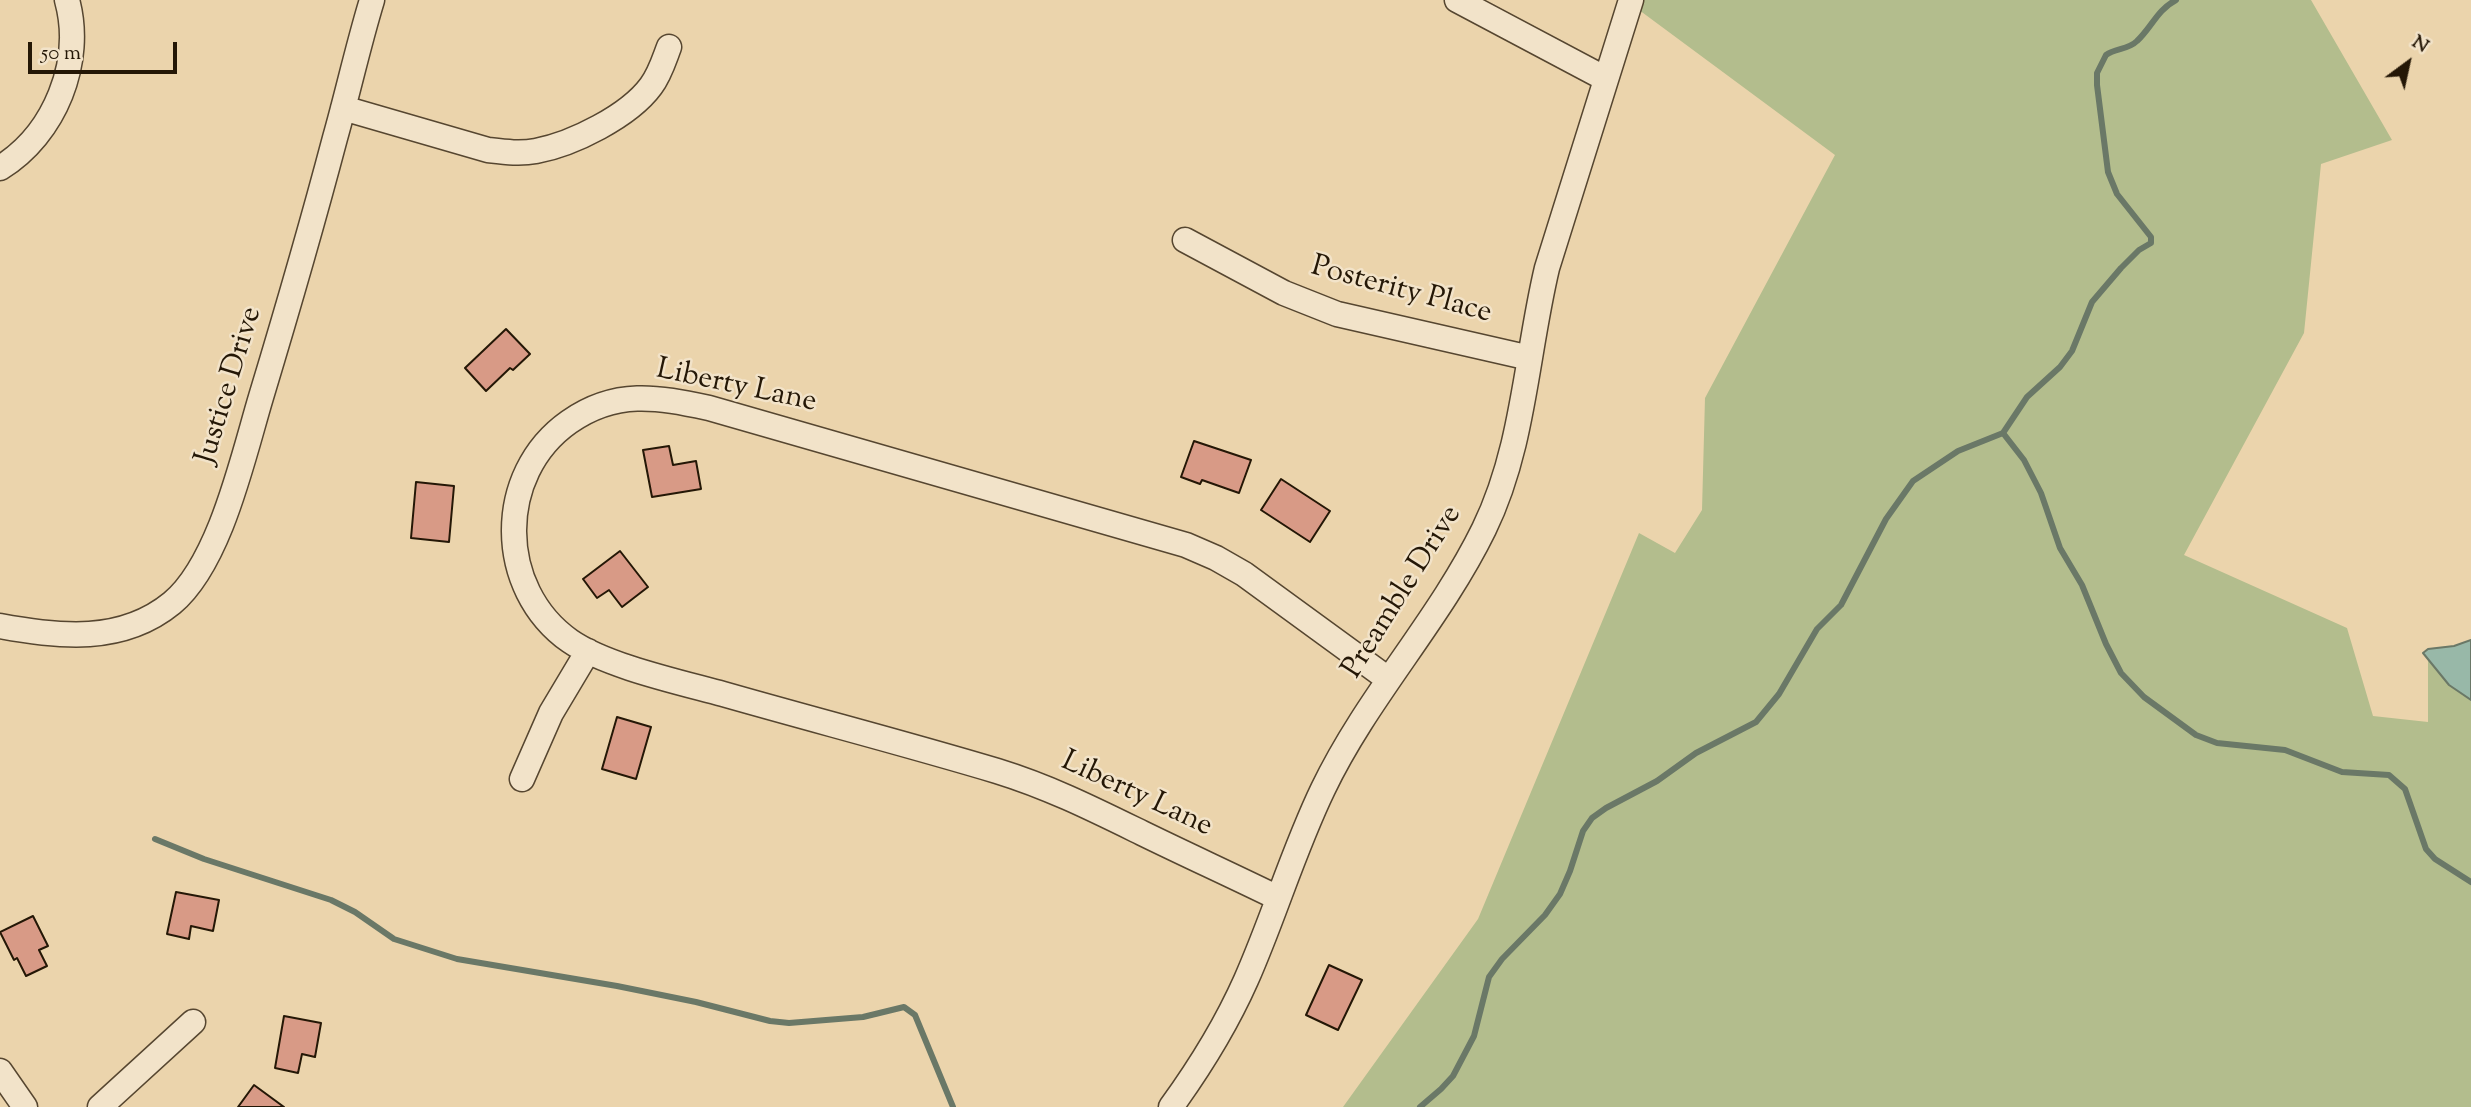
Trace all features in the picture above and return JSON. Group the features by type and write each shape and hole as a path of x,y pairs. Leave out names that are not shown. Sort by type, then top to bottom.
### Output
{"street":[{"path":"0,167 26,147 57,104 71,55 72,29 67,0"},
{"name":"Justice Drive","path":"0,626 73,635 112,632 150,618 172,603 192,582 206,560 228,503 276,346 372,0"},
{"path":"1457,0 1606,79"},
{"name":"Preamble Drive","path":"1171,1107 1230,1014 1246,981 1324,786 1358,725 1453,585 1485,528 1510,463 1519,428 1547,268 1631,0"},
{"path":"343,108 488,150 513,153 537,151 580,135 621,114 638,101 653,84 669,47"},
{"name":"Posterity Place","path":"1185,240 1284,293 1337,314 1530,358"},
{"name":"Liberty Lane","path":"1278,898 1062,793 976,765 688,685 588,651 571,642 548,624 520,575 514,548 513,519 519,491 531,463 547,440 570,422 595,408 613,402 651,397 709,408 1186,545 1244,574 1388,679"},
{"path":"522,779 551,713 588,651"},
{"path":"100,1107 193,1022"},
{"path":"0,1071 25,1107"}],"green space":[{"path":"1638,0 2311,0 2392,140 2321,164 2304,333 2184,555 2347,628 2373,716 2428,722 2428,661 2471,646 2471,1107 1343,1107 1478,919 1639,533 1675,553 1702,510 1705,398 1835,155 1635,7"}],"shaded area":[{"path":"2471,640 2471,700 2449,685 2423,653 2428,649 2454,646"}],"building":[{"path":"506,329 530,354 513,370 510,368 486,391 465,368"},
{"path":"1194,441 1251,460 1239,493 1202,480 1200,484 1181,477"},
{"path":"669,446 673,465 696,461 701,489 652,497 643,450"},
{"path":"1281,479 1330,511 1310,542 1261,510"},
{"path":"416,482 454,486 449,542 411,538"},
{"path":"620,551 648,587 622,607 609,590 597,598 583,579"},
{"path":"617,717 651,727 636,779 602,769"},
{"path":"176,892 219,900 213,931 191,926 189,939 167,934"},
{"path":"33,916 48,946 39,950 47,966 26,976 17,958 14,960 0,932"},
{"path":"1329,965 1362,980 1338,1030 1306,1015"},
{"path":"284,1016 321,1023 315,1057 302,1054 298,1073 275,1068"},
{"path":"254,1085 284,1107 238,1107"}],"waterway":[{"path":"1420,1107 1453,1076 1474,1036 1489,977 1502,959 1545,915 1560,894 1583,831 1592,818 1657,781 1696,753 1756,722 1779,694 1817,629 1841,605 1886,519 1913,481 1958,451 2003,433 2027,397 2060,367 2072,351 2092,302 2121,268 2139,250 2151,243 2151,237 2117,194 2108,172 2097,73 2106,55 2133,44 2159,14 2176,0"},
{"path":"2003,433 2024,460 2041,493 2060,548 2082,585 2121,673 2144,697 2196,735 2217,743 2285,750 2342,772 2389,775 2405,789 2426,849 2435,859 2471,882"},
{"path":"155,839 204,859 331,900 355,912 394,939 457,959 617,986 770,1021 789,1023 863,1017 904,1007 915,1015 953,1107"}]}
